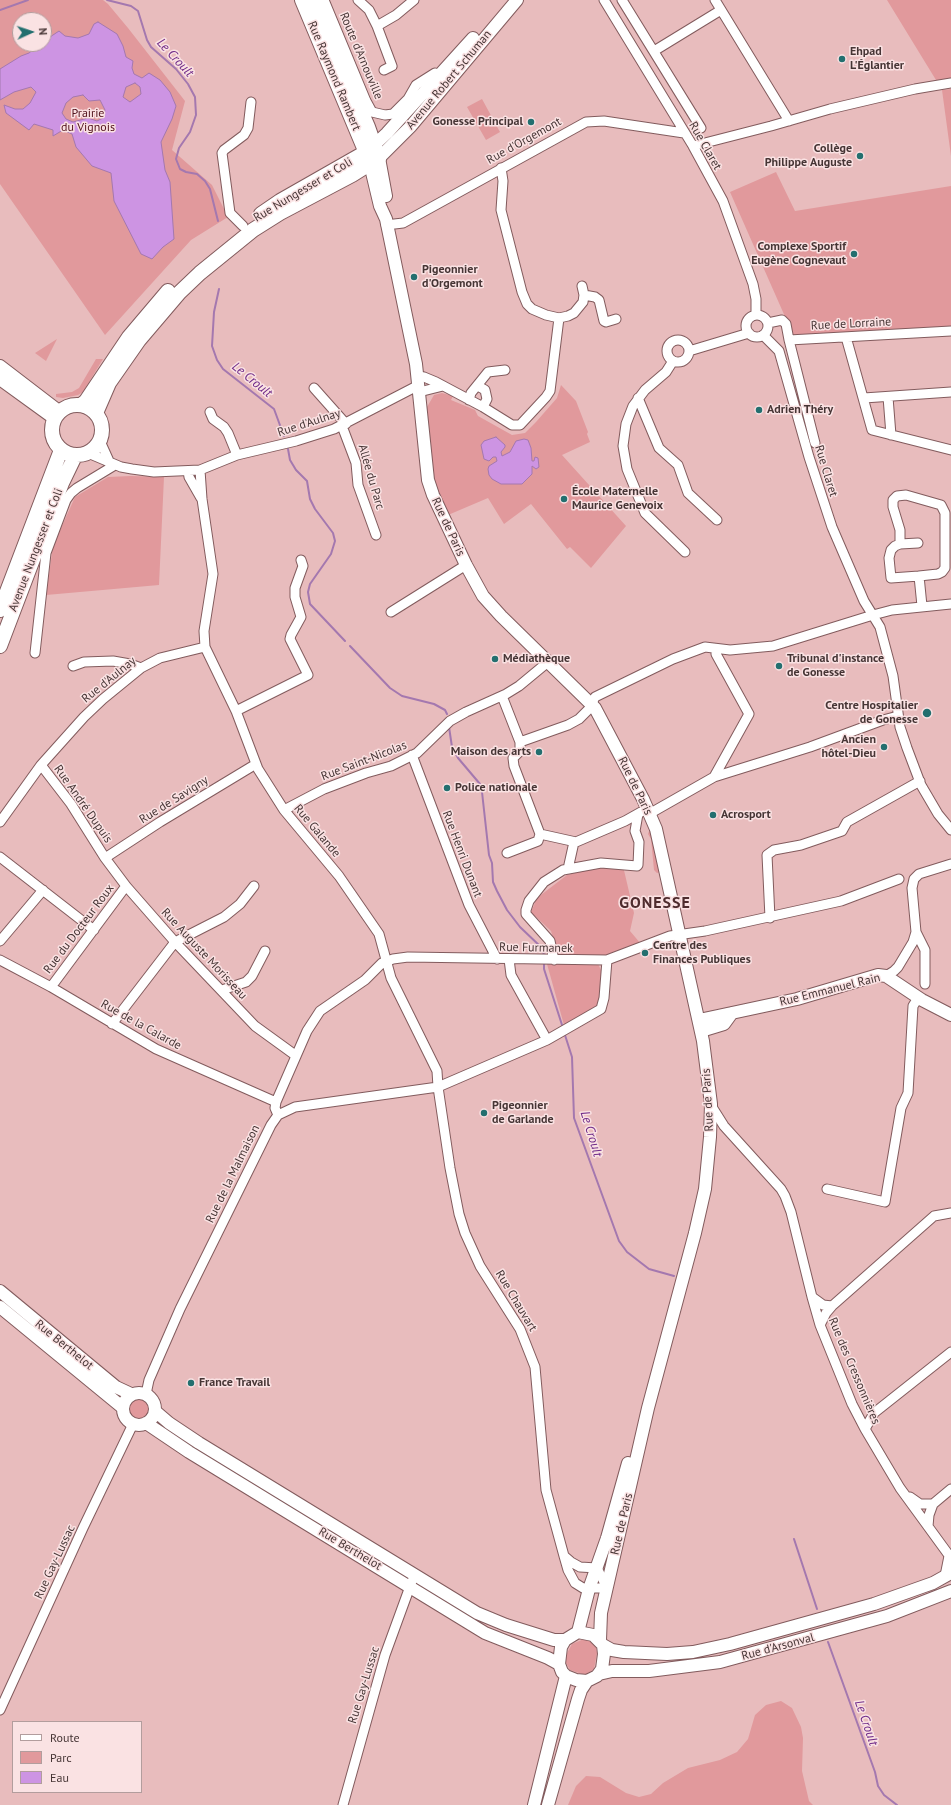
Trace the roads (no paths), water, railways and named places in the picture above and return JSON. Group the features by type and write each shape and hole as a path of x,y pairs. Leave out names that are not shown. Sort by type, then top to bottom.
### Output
{"main road":[{"name":"Rue Raymond Rambert","path":"302,0 373,155"},
{"name":"Rue Raymond Rambert","path":"314,0 368,127 373,155"},
{"name":"Avenue Robert Schuman","path":"373,155 508,0"},
{"name":"Avenue Robert Schuman","path":"373,155 411,126 517,0"},
{"name":"Rue de Paris","path":"373,155 380,206 386,222 419,384 428,480 442,517 466,565 490,605 591,703 617,748 644,816 656,829 700,1026 711,1104 710,1136 705,1189 648,1408 601,1613 602,1642"},
{"name":"Rue Nungesser et Coli","path":"81,405 94,390 129,337 165,294 209,252 243,226 280,201 373,155"},
{"name":"Rue Nungesser et Coli","path":"96,413 109,383 139,340 179,293 254,230 280,213 352,176 373,155"},
{"path":"0,366 57,415"},
{"path":"0,379 57,415"},
{"path":"74,405 88,407 96,413 102,425 102,433 100,441 93,450 82,455 61,450 52,436 52,427 57,415 74,405"},
{"name":"Avenue Nungesser et Coli","path":"0,610 61,450"},
{"name":"Avenue Nungesser et Coli","path":"0,646 62,483 82,455"},
{"name":"Rue Emmanuel Rain","path":"700,1026 724,1024 732,1014 797,998 878,975 886,976"},
{"path":"886,976 918,998 951,1015"},
{"name":"Rue Berthelot","path":"0,1292 116,1387 131,1394"},
{"name":"Rue Berthelot","path":"0,1307 122,1407"},
{"path":"131,1394 146,1394 153,1402 155,1411 151,1419 146,1423 140,1425 133,1424 124,1415 122,1407 125,1400 131,1394"},
{"name":"Rue de Paris","path":"578,1632 589,1589 607,1538 631,1450 648,1408"},
{"name":"Rue Berthelot","path":"155,1411 169,1423 199,1443 477,1613 506,1625 554,1640 565,1640"},
{"name":"Rue Berthelot","path":"146,1423 189,1452 484,1633 548,1658 559,1664"},
{"name":"Rue d'Arsonval","path":"602,1642 612,1650 624,1652 667,1654 693,1652 730,1644 874,1604 927,1585 948,1575"},
{"name":"Rue d'Arsonval","path":"599,1674 612,1671 649,1671 720,1662 887,1616 951,1591"},
{"path":"578,1632 593,1635 602,1642 603,1663 599,1674 587,1681 576,1680 566,1676 562,1672 559,1664 561,1647 565,1640 578,1632"},
{"path":"534,1805 566,1676"},
{"path":"548,1805 581,1690 587,1681"}],"street":[{"name":"Route d'Arnouville","path":"324,0 366,101 375,114 393,114 408,98 416,85 435,73"},
{"name":"Route d'Arnouville","path":"358,0 369,10 377,26 392,66 384,70"},
{"path":"377,26 396,15 414,0"},
{"name":"Rue Claret","path":"604,0 693,146 726,210 732,231 753,284 756,300 756,315"},
{"path":"622,0 701,128"},
{"path":"715,0 789,121"},
{"path":"654,51 721,10"},
{"path":"693,146 789,121 830,108 951,83"},
{"path":"243,226 230,213 222,153 244,135 248,128 251,102"},
{"path":"368,127 375,114"},
{"name":"Rue d'Orgemont","path":"386,222 403,223 500,168 586,122 604,121 684,133"},
{"path":"500,168 503,181 501,210 524,298 532,309 546,315 559,318 574,313 583,302 583,290 599,300 604,321 616,320"},
{"path":"747,330 749,319 756,315 761,316 768,322 782,320 786,324 815,443"},
{"path":"419,384 424,377 483,407 504,421 516,426 523,422 546,397 551,384 559,318"},
{"path":"747,330 756,337 763,336 766,332 768,322"},
{"path":"688,348 747,330"},
{"name":"Rue de Lorraine","path":"790,340 951,330"},
{"name":"Rue Claret","path":"763,336 779,351 809,457 832,527 847,565 880,627 893,676 898,716 904,741 920,781 938,814 951,830"},
{"path":"846,337 872,430 951,450"},
{"path":"680,341 688,348 688,356 684,360 678,362 673,361 668,353 671,344 680,341"},
{"path":"673,361 666,372 655,380 638,398 626,424 624,435 624,458 645,513 685,552"},
{"path":"468,400 471,393 488,372 505,370"},
{"name":"Rue d'Aulnay","path":"82,455 132,469 154,472 200,470 237,455 296,441 344,425 419,384 443,386"},
{"path":"478,386 485,390 487,399 483,407"},
{"path":"314,388 344,425"},
{"path":"864,398 951,392"},
{"path":"888,397 891,435"},
{"path":"638,398 658,448 678,465 688,493 717,520"},
{"path":"210,412 213,419 224,427 228,433 237,455"},
{"name":"Allée du Parc","path":"344,425 356,463 358,485 376,535"},
{"path":"35,653 46,553 66,500 71,493 112,463 100,441"},
{"path":"200,470 202,499 213,574 204,631 205,647"},
{"path":"188,471 189,477 202,499"},
{"path":"900,544 900,530 893,507 893,500 897,496 906,495 941,504 944,508 944,568 942,572 938,574 890,578 889,558 891,550 900,544 918,543"},
{"path":"236,711 308,675 290,639 301,617 295,597 295,588 304,566 301,560"},
{"path":"391,612 466,565"},
{"path":"918,576 922,606"},
{"path":"520,742 573,722 590,708 595,697 673,659 705,648 747,650 773,646 873,614 922,606 951,604"},
{"name":"Rue d'Aulnay","path":"0,822 42,765 86,715 141,668 160,658 205,647"},
{"name":"Rue Galande","path":"205,647 236,711 256,764 284,810 314,844 366,913 379,934 391,978 398,992"},
{"path":"714,777 749,714 716,654 716,649"},
{"path":"73,666 84,662 113,661 130,664 141,668"},
{"name":"Rue Saint-Nicolas","path":"284,810 324,789 366,773 392,766 412,756 450,722 466,712 502,696 519,686 548,662"},
{"path":"502,696 520,742 520,751 513,758 514,766 540,834 538,841 507,853"},
{"path":"540,834 574,842 583,840 625,821 644,816 714,777 810,747 883,720 898,716"},
{"name":"Rue Henri Dunant","path":"412,756 468,905 496,959"},
{"name":"Rue de Savigny","path":"106,858 160,822 256,764"},
{"name":"Rue André Dupuis","path":"42,765 71,804 106,858"},
{"path":"770,918 768,855 774,850 801,845 842,832 847,822 920,781"},
{"path":"554,960 550,941 528,917 526,910 532,895 554,871 601,863 637,866 639,842 635,833 644,816"},
{"path":"568,869 574,842"},
{"path":"0,857 94,930"},
{"name":"Rue Auguste Morisseau","path":"106,858 126,886 175,942 255,1026 295,1055"},
{"name":"Rue Emmanuel Rain","path":"886,976 898,967 913,942 916,932 912,888 914,879 919,874 951,864"},
{"name":"Rue Furmanek","path":"386,961 408,957 607,960 670,936 770,918 842,901 899,879"},
{"name":"Rue du Docteur Roux","path":"51,987 126,886"},
{"path":"112,1024 175,942 224,917 240,904 254,886"},
{"path":"0,941 43,890"},
{"path":"916,932 924,950 925,984"},
{"path":"222,990 246,982 252,976 265,951"},
{"path":"509,959 511,975 547,1040"},
{"name":"Rue de la Calarde","path":"0,960 51,987 156,1049 276,1102"},
{"path":"386,961 377,966 365,980 320,1011 307,1031 295,1055 276,1102 275,1108 278,1115 296,1107 438,1086 547,1040 601,1009 604,998 607,960"},
{"name":"Rue Chauvart","path":"398,992 437,1071 450,1168 459,1214 465,1233 480,1266 520,1329 534,1367 546,1490 568,1570 575,1583 583,1588 589,1589"},
{"path":"827,1189 885,1202 900,1108 908,1093 914,1006 918,998"},
{"name":"Rue des Cressonnières","path":"711,1104 724,1126 781,1189 785,1196 791,1212 820,1325 840,1376 865,1429 900,1488 950,1557 948,1575"},
{"name":"Rue de la Malmaison","path":"146,1394 149,1380 180,1309 271,1125 278,1115"},
{"path":"710,1136 718,1127 724,1126"},
{"path":"820,1325 826,1313 832,1306 934,1216 951,1214"},
{"path":"812,1298 823,1305 832,1306"},
{"path":"865,1429 874,1413 951,1352"},
{"name":"Rue Gay-Lussac","path":"0,1710 83,1528 133,1424"},
{"path":"900,1488 920,1504 933,1504"},
{"path":"928,1526 928,1515 933,1504 951,1489"},
{"path":"564,1556 571,1562 580,1566 597,1568 607,1588 589,1589"},
{"name":"Rue Gay-Lussac","path":"343,1805 385,1655 409,1586 415,1574"}],"water":[{"path":"98,22 117,34 123,46 126,57 133,61 132,68 134,74 142,78 149,73 160,80 170,92 176,106 172,119 161,142 165,170 170,182 174,239 163,247 152,259 141,254 114,201 111,173 92,166 76,147 72,134 63,130 53,136 53,130 34,124 29,130 6,113 4,105 15,109 23,109 30,103 36,92 31,87 14,92 0,100 0,69 30,52 52,52 52,36 59,31 65,36 78,38 89,34 94,24","holes":["135,83 140,87 141,94 130,102 123,97 126,87","83,95 89,101 100,100 105,110 103,118 97,121 88,118 73,122 66,119 62,113 66,103 73,97"]},
{"path":"496,437 505,445 501,452 502,456 510,452 516,441 524,439 528,440 531,448 532,461 534,461 535,457 538,458 539,467 536,469 532,466 532,474 522,484 501,484 492,479 489,475 489,466 497,461 496,457 493,457 489,461 484,459 481,445 484,441"}],"waterway":[{"name":"Le Croult","path":"0,10 28,0"},
{"name":"Le Croult","path":"107,0 131,6 138,11 147,40 151,47 176,69 188,84 195,97 196,115 190,132 179,148 176,159 180,169 197,174 205,181 210,189 218,221"},
{"name":"Le Croult","path":"219,289 214,312 212,346 217,360 223,369 274,409 284,436"},
{"name":"Le Croult","path":"288,449 290,460 296,470 307,481 310,499 315,509 333,533 335,541 331,554 310,584 308,592 310,604 345,641"},
{"name":"Le Croult","path":"350,646 390,688 402,696 434,704 445,710 447,714"},
{"name":"Le Croult","path":"449,727 452,747 458,758 480,784 489,855 492,863 493,882 507,910 520,927 542,948 544,955"},
{"name":"Le Croult","path":"544,963 544,969 563,1028"},
{"name":"Le Croult","path":"564,1032 572,1057 574,1118 619,1241 627,1252 649,1269 674,1276"},
{"name":"Le Croult","path":"794,1539 817,1609"},
{"name":"Le Croult","path":"828,1642 875,1772 878,1786 884,1795 897,1805"}],"place":[{"name":"Ehpad L'Églantier","path":"842,59"},
{"name":"Gonesse Principal","path":"531,122"},
{"name":"Collège Philippe Auguste","path":"860,156"},
{"name":"Complexe Sportif Eugène Cognevaut","path":"854,254"},
{"name":"Pigeonnier d'Orgemont","path":"414,277"},
{"name":"Adrien Théry","path":"759,410"},
{"name":"École Maternelle Maurice Genevoix","path":"564,499"},
{"name":"Médiathèque","path":"495,659"},
{"name":"Tribunal d'instance de Gonesse","path":"779,666"},
{"name":"Centre Hospitalier de Gonesse","path":"927,713"},
{"name":"Ancien hôtel-Dieu","path":"884,747"},
{"name":"Maison des arts","path":"539,752"},
{"name":"Police nationale","path":"447,788"},
{"name":"Acrosport","path":"713,815"},
{"name":"Centre des Finances Publiques","path":"645,953"},
{"name":"Pigeonnier de Garlande","path":"484,1113"},
{"name":"France Travail","path":"191,1383"}],"district":[{"name":"GONESSE","path":"655,903"}],"park label":[{"name":"Prairie du Vignois","path":"88,121"}]}
